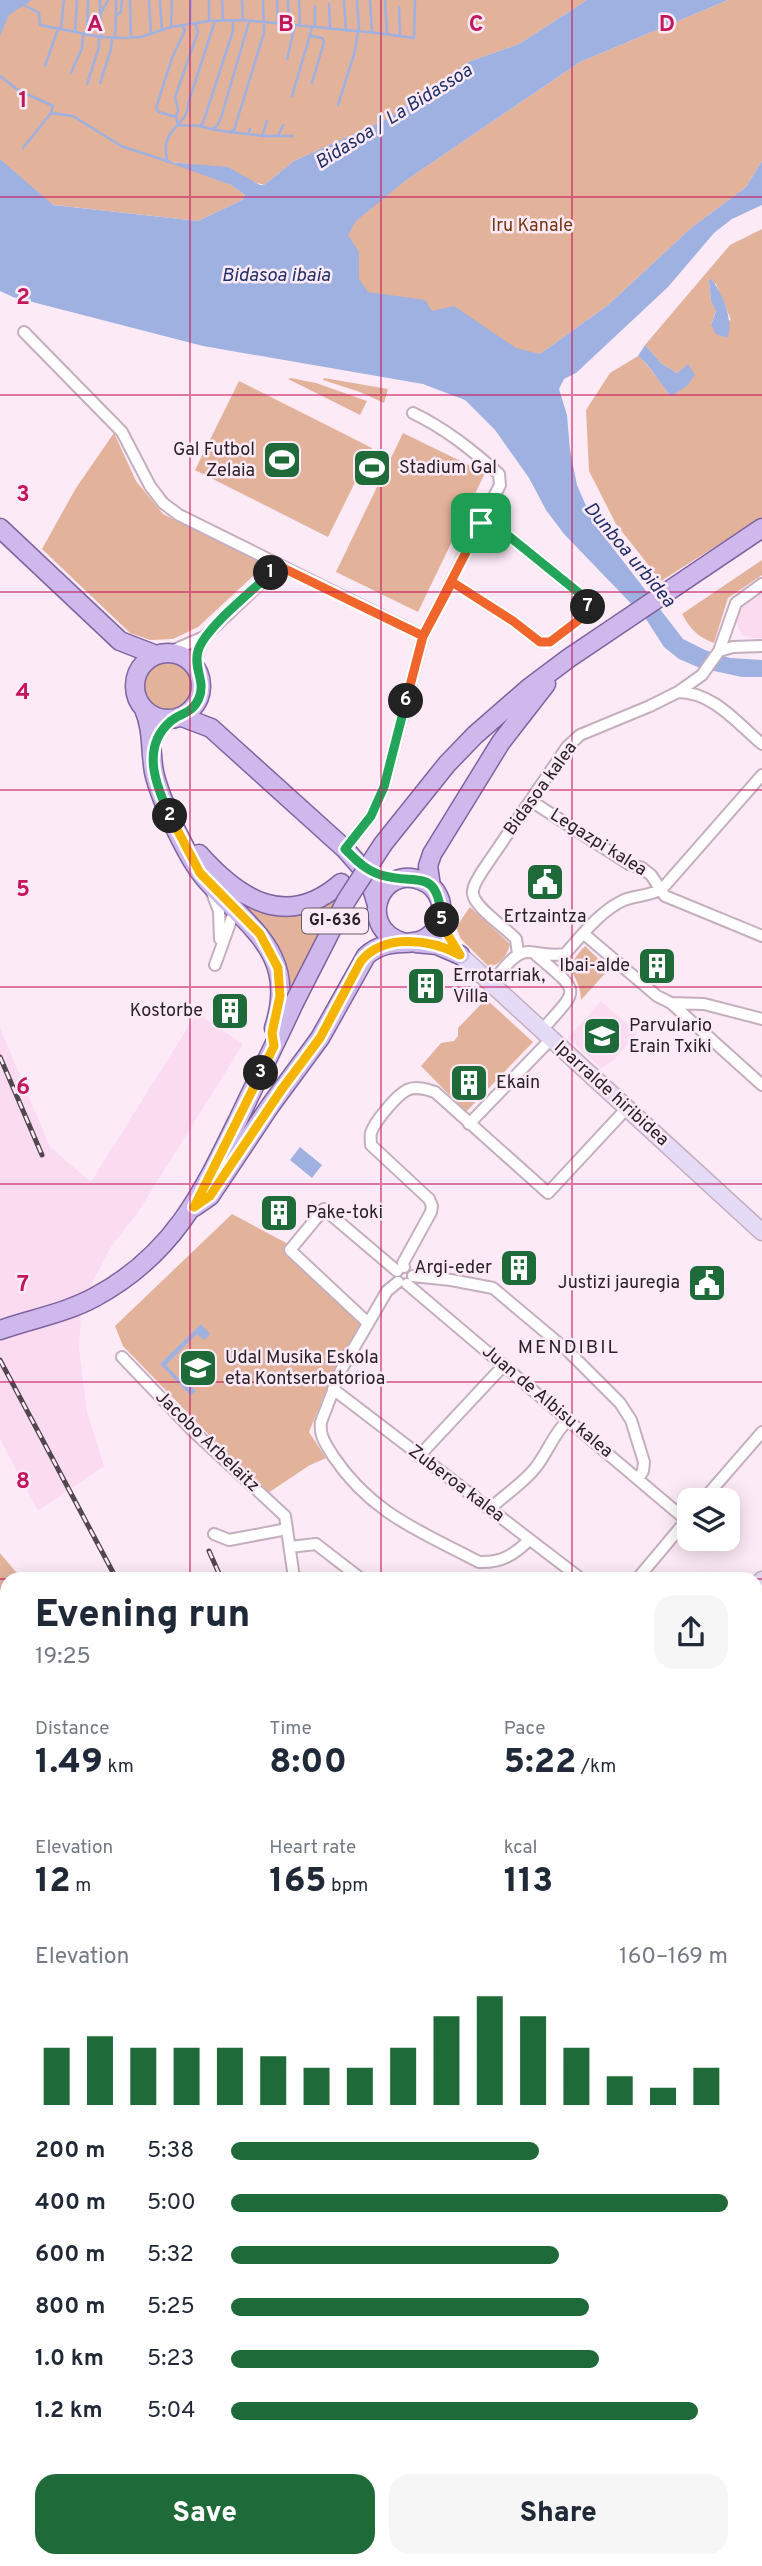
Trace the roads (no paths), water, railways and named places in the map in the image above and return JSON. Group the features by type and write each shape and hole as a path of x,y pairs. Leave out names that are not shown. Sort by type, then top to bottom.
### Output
{"main road":[{"path":"0,528 121,641 130,659 136,694 151,730 156,780 191,858 207,881 260,934 278,968 280,996 272,1033 274,1046"},
{"name":"GI-636","path":"0,1330 93,1298 124,1279 176,1230 194,1207 346,901 383,844 421,794 475,735 529,688 569,658 762,528"},
{"path":"121,641 162,653 184,656 196,667 202,683 198,701 191,710 160,734 153,753"},
{"path":"135,678 143,664 162,653"},
{"path":"194,1207 210,1196 270,1106 320,1038 361,961 376,948 389,943 420,941 434,932 441,918 440,901 431,886 428,866 432,854 501,742 569,658"},
{"path":"198,701 211,728 363,867 372,884 377,905"},
{"path":"144,709 158,718 178,718 211,728"},
{"path":"178,830 231,886 265,904 292,907 311,903 341,883 383,844"},
{"path":"363,867 382,875 416,878 431,886"},
{"path":"404,878 389,884 384,890 376,913 387,935 407,943"},
{"name":"Iparralde hiribidea","path":"441,918 460,955 762,1232"},
{"name":"Iparralde hiribidea","path":"407,943 437,946 460,955"}],"street":[{"path":"24,332 122,432 150,486 163,503 179,515 423,636"},
{"path":"345,849 371,816 384,787 423,636 500,485 499,474 472,449 439,426 413,413"},
{"path":"452,582 513,621 540,642 550,642 587,611 588,604 584,597 500,529 481,523"},
{"path":"162,653 187,646 204,637 279,566"},
{"name":"Bidasoa kalea","path":"518,954 516,939 477,903 473,894 474,885 481,873 567,747 580,735 678,692 704,673 719,652 736,603 762,584"},
{"path":"728,626 733,638 742,647"},
{"path":"196,667 198,651 204,637"},
{"path":"719,652 762,646"},
{"path":"704,673 703,688 708,698"},
{"path":"678,692 695,693 708,698 762,744"},
{"path":"491,984 518,954 530,952 546,957 565,954 608,909 638,895 662,890 762,775"},
{"name":"Legazpi kalea","path":"531,801 629,864 642,868 651,875 665,896 762,936"},
{"path":"178,830 204,867 229,892 234,908 215,965 222,929 219,911 207,881"},
{"path":"584,934 657,996 671,1003 762,1085"},
{"path":"469,1124 546,1035 571,997 571,990 564,979 535,954"},
{"path":"564,979 565,954"},
{"path":"671,1003 704,1003 762,1019"},
{"path":"404,1276 403,1263 432,1206 429,1199 371,1145 370,1135 397,1097 409,1089 422,1088 435,1092 548,1193 627,1108"},
{"name":"Juan de Albisu kalea","path":"368,1323 290,1250 324,1209 568,1420 677,1509"},
{"path":"529,1540 506,1558 494,1563 479,1562 386,1513 365,1496 342,1469 321,1436 321,1422 333,1389 387,1291 404,1276 451,1280 493,1288 568,1351 620,1403 631,1420 644,1462 638,1479"},
{"name":"Jacobo Arbelaitz","path":"122,1357 192,1430 285,1516 293,1572"},
{"path":"419,1456 504,1365"},
{"name":"Zuberoa kalea","path":"333,1389 572,1572"},
{"path":"490,1509 530,1475 554,1436 568,1420"},
{"path":"714,1488 762,1432"},
{"path":"214,1534 229,1540 287,1529"},
{"path":"643,1572 677,1531"},
{"path":"290,1547 316,1544 352,1572"}],"water":[{"path":"0,0 32,0 9,15 0,36"},
{"name":"Bidasoa ibaia","path":"587,0 728,0 580,62 405,181 356,221 348,235 359,252 359,279 368,292 425,300 432,311 454,306 516,348 540,354 608,305 691,228 746,187 762,161 762,205 732,219 714,233 668,287 576,373 564,379 559,389 567,415 577,485 593,522 683,639 730,658 762,660 762,677 742,677 700,668 679,659 664,647 646,619 564,534 495,430 465,400 423,384 203,346 13,297 0,291 0,159 53,205 198,221 242,200 245,195 231,185 167,162 228,167 264,185 294,161 389,118 468,62 519,44"},
{"path":"711,279 726,308 729,325 727,338 716,334 711,325 716,311 711,301"},
{"path":"645,345 662,364 677,373 688,364 695,375 687,386 671,396 638,356"},
{"path":"300,1147 322,1165 312,1178 290,1160"},
{"path":"201,1324 210,1334 204,1340 197,1334 166,1365 183,1383 186,1381 196,1391 191,1396 160,1364"}],"waterway":[{"path":"61,28 64,0"},
{"path":"75,32 77,0"},
{"path":"87,35 88,0"},
{"path":"100,0 101,37"},
{"path":"100,15 108,0"},
{"path":"116,0 116,16"},
{"path":"115,38 116,16 121,12 122,0"},
{"path":"130,0 131,37"},
{"path":"149,0 151,34"},
{"path":"160,0 162,30"},
{"path":"171,27 172,0"},
{"path":"190,24 191,0"},
{"path":"209,0 209,21"},
{"path":"222,0 223,20"},
{"path":"242,0 243,20"},
{"path":"211,129 229,132 234,130 264,33 263,0"},
{"path":"277,0 278,24"},
{"path":"288,0 289,25"},
{"path":"299,0 300,26"},
{"path":"344,0 346,31"},
{"path":"370,0 372,32"},
{"path":"385,0 387,34"},
{"path":"22,4 39,13 40,25 101,37 141,37 171,27 209,21 243,20 414,38 415,0"},
{"path":"357,1 359,31"},
{"path":"329,4 330,29"},
{"path":"315,6 315,27"},
{"path":"399,7 400,35"},
{"path":"167,162 168,138 185,115 215,21"},
{"path":"178,125 200,126 203,123 233,31 233,22"},
{"path":"200,126 211,129 217,126 221,118 249,22"},
{"path":"176,117 178,110 175,97 198,32 195,23"},
{"path":"178,125 176,117 159,112 156,108 172,58 185,30 182,26"},
{"path":"287,59 295,26"},
{"path":"292,96 312,28"},
{"path":"45,66 58,29"},
{"path":"338,105 355,51 358,31"},
{"path":"71,73 82,48 83,34"},
{"path":"311,36 322,38 324,42 312,83"},
{"path":"87,84 99,47 99,37"},
{"path":"100,83 112,39"},
{"path":"0,76 18,90 53,106 51,113 73,116 121,146 170,162"},
{"path":"23,148 51,113"},
{"path":"248,134 262,136 267,121"},
{"path":"262,136 278,136 283,125"},
{"path":"229,132 248,134 250,129"},
{"path":"278,136 293,136"}],"railway":[{"path":"0,1057 42,1155"},
{"path":"0,1360 113,1572"},
{"path":"209,1551 218,1572"}],"place":[{"name":"Gal Futbol Zelaia","path":"282,460"},
{"name":"Stadium Gal","path":"372,468"},
{"name":"Ertzaintza","path":"545,882"},
{"name":"Ibai-alde","path":"657,966"},
{"name":"Errotarriak, Villa","path":"426,986"},
{"name":"Kostorbe","path":"230,1011"},
{"name":"Parvulario Erain Txiki","path":"602,1036"},
{"name":"Ekain","path":"469,1083"},
{"name":"Pake-toki","path":"279,1213"},
{"name":"Argi-eder","path":"519,1268"},
{"name":"Justizi jauregia","path":"707,1283"},
{"name":"Udal Musika Eskola eta Kontserbatorioa","path":"198,1368"}],"district":[{"name":"MENDIBIL","path":"569,1348"}],"water label":[{"name":"Bidasoa / La Bidassoa","path":"394,117"},
{"name":"Dunboa urbidea","path":"629,555"}],"park label":[{"name":"Iru Kanale","path":"532,226"}]}
